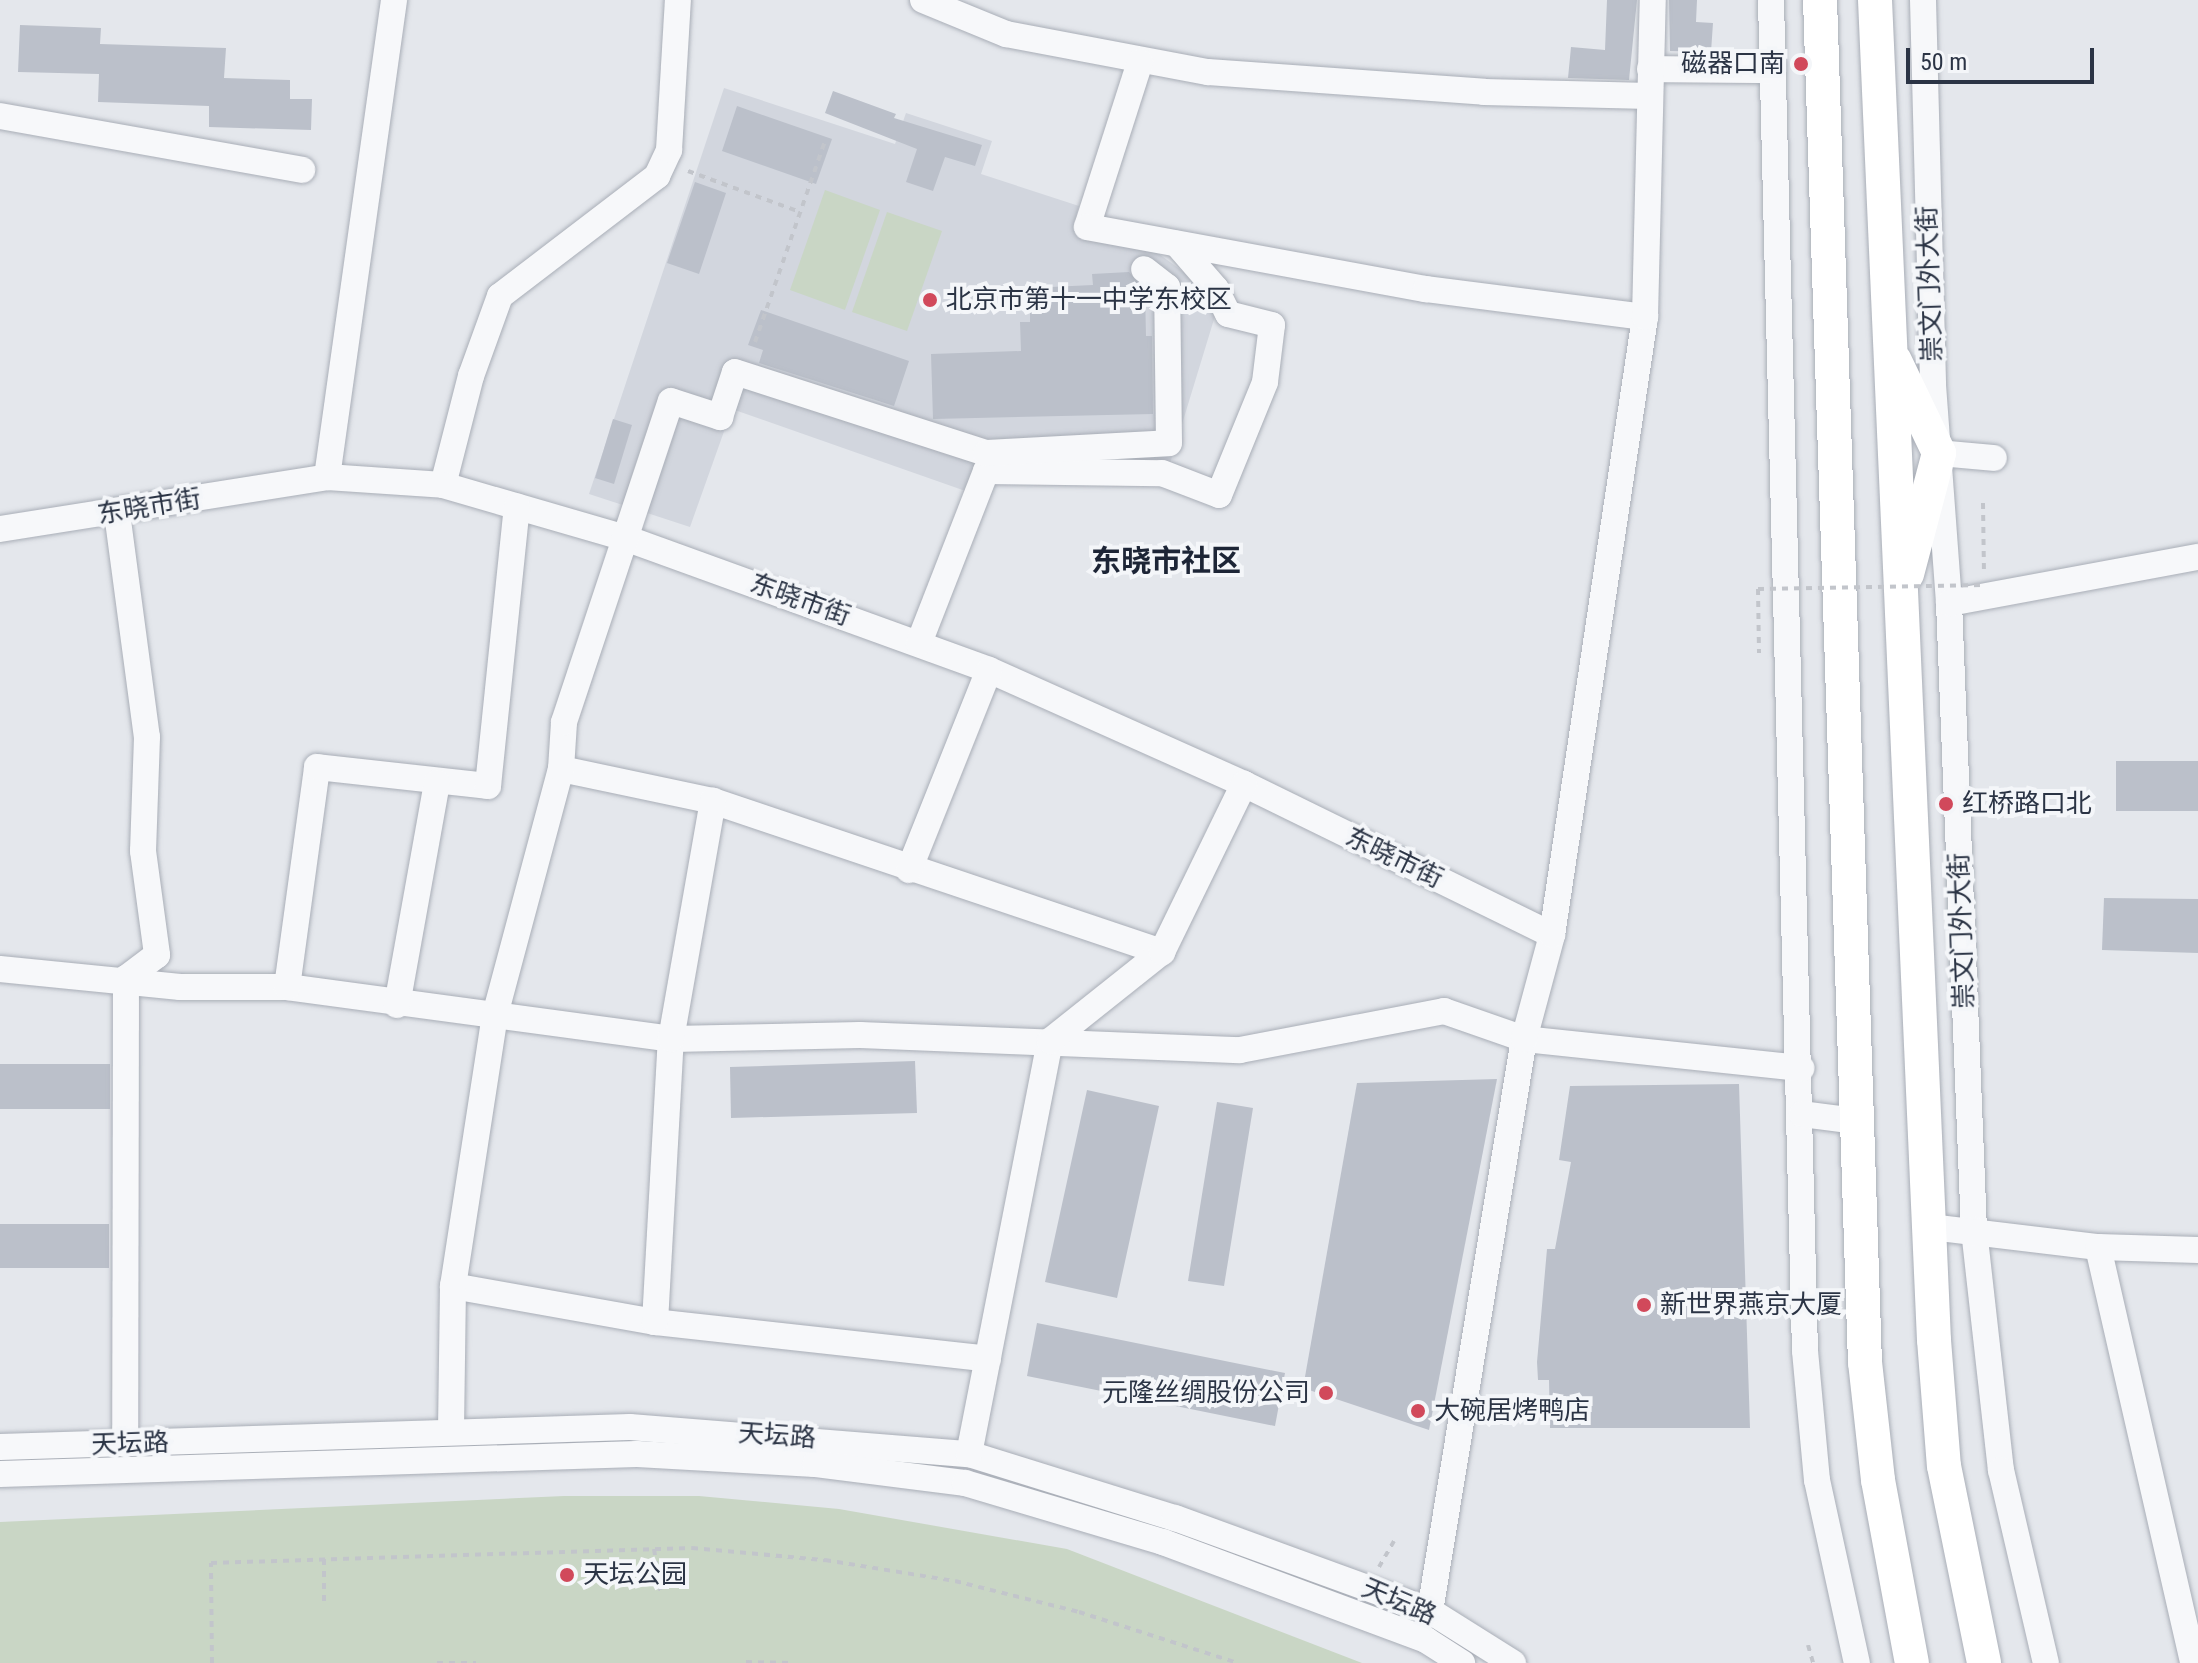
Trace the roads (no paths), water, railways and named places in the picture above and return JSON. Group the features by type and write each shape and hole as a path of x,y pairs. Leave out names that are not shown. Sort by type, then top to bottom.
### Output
{"main road":[{"path":"1820,0 1865,1362 1878,1480 1912,1663"},
{"name":"崇文门外大街","path":"1875,0 1898,610 1916,860 1930,1227 1944,1466 1984,1663"},
{"path":"1889,349 1939,453 1898,610"}],"street":[{"path":"327,477 394,0"},
{"path":"443,485 471,376 500,296 657,176 669,150 678,0"},
{"path":"923,0 1006,34 1140,62 1484,92 1650,96"},
{"path":"1430,1611 1524,1039 1552,935 1645,317 1653,0"},
{"path":"1771,0 1801,1068 1805,1351 1817,1480 1857,1663"},
{"name":"崇文门外大街","path":"1923,0 1939,453 1949,603 1974,1230 2001,1470 2046,1663"},
{"path":"1140,62 1087,227 1426,289 1645,317"},
{"path":"1650,69 1773,70"},
{"path":"0,116 302,170"},
{"path":"451,1430 453,1286 495,1015 561,769 564,722 671,401 720,417 735,372 986,462 1162,473 1219,495 1265,382 1272,325 1228,314 1216,289 1177,244"},
{"path":"986,462 1169,443 1167,287 1144,269"},
{"path":"1939,453 1994,458"},
{"path":"919,643 986,462"},
{"name":"东晓市街","path":"0,529 117,513 327,477 443,485 625,538 989,670 1244,784 1552,935"},
{"path":"287,987 317,767 437,783 488,786 517,507"},
{"path":"117,513 147,737 143,851 157,955 126,978"},
{"path":"1949,603 2198,557"},
{"path":"909,870 989,670"},
{"path":"561,769 713,801 909,870 1162,952"},
{"path":"397,1005 437,783"},
{"path":"969,1454 1050,1041 1162,952 1244,784"},
{"path":"655,1322 671,1039 713,801"},
{"path":"0,969 126,978 180,987 287,987 397,1005 671,1039 860,1035 1240,1050 1444,1011 1524,1039 1801,1068"},
{"path":"125,1444 126,978"},
{"path":"1802,1114 1856,1121"},
{"path":"1930,1227 2098,1247 2198,1250"},
{"path":"2098,1247 2193,1663"},
{"path":"453,1286 655,1322 988,1359"},
{"name":"天坛路","path":"0,1447 451,1430 630,1427 969,1454 1175,1518 1430,1611 1513,1663"},
{"name":"天坛路","path":"0,1474 637,1454 815,1464 965,1483 1163,1542 1426,1640 1462,1663"}],"place":[{"name":"磁器口南","path":"1801,64"},
{"name":"北京市第十一中学东校区","path":"930,300"},
{"name":"红桥路口北","path":"1946,804"},
{"name":"新世界燕京大厦","path":"1644,1305"},
{"name":"元隆丝绸股份公司","path":"1326,1393"},
{"name":"大碗居烤鸭店","path":"1418,1411"},
{"name":"天坛公园","path":"567,1575"}],"district":[{"name":"东晓市社区","path":"1166,561"}]}
